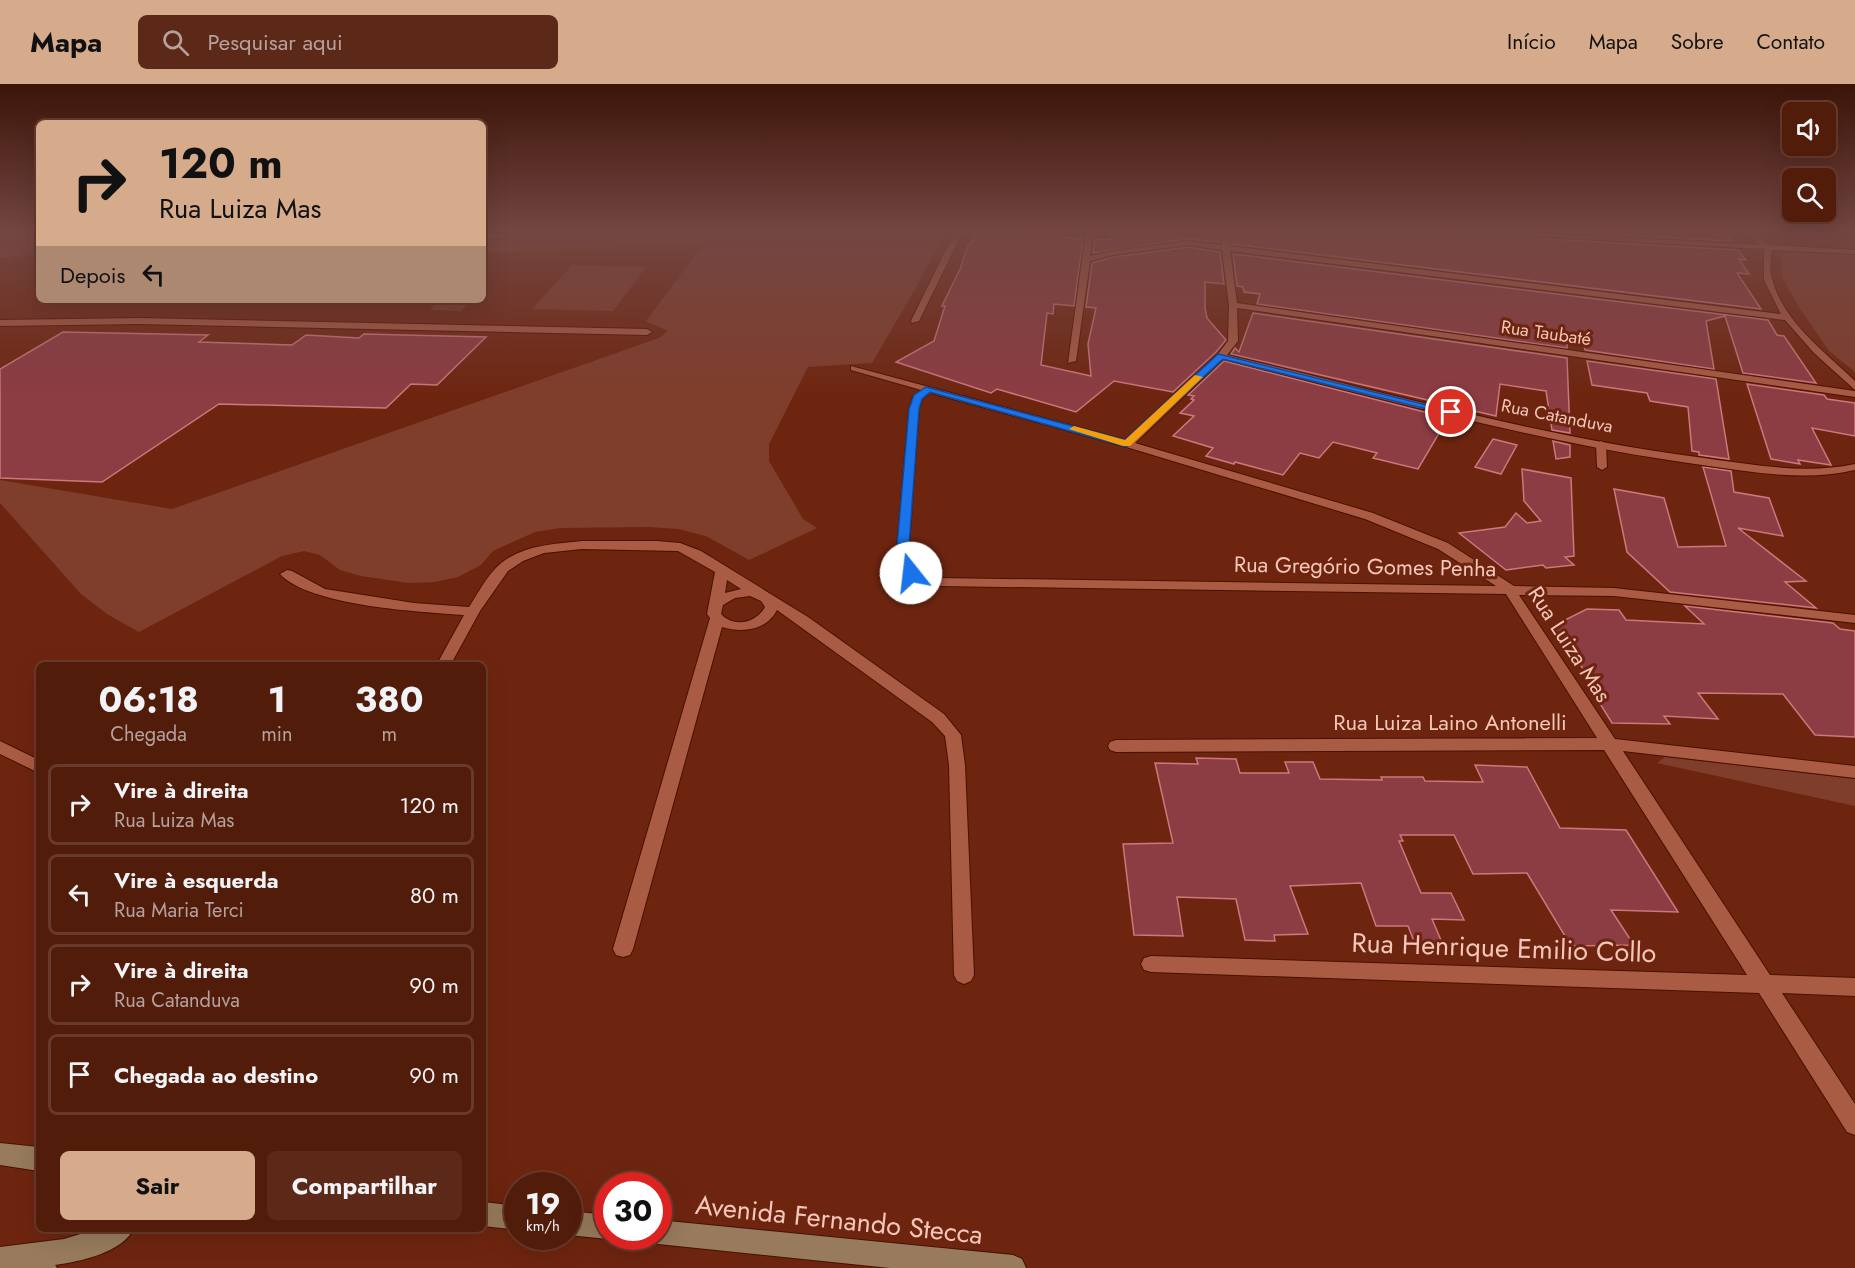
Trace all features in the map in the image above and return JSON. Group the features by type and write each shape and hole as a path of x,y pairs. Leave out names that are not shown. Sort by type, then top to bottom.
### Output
{"main road":[{"path":"0,1154 36,1159"},
{"path":"486,1214 504,1216"},
{"path":"0,1260 87,1247 111,1238 118,1232"},
{"name":"Avenida Fernando Stecca","path":"672,1233 1013,1268"},
{"path":"0,1260 44,1268"}],"street":[{"path":"915,321 932,286"},
{"path":"1071,361 1081,286"},
{"path":"1127,444 1221,356 1233,340 1231,286"},
{"path":"1533,286 1788,318"},
{"path":"1771,286 1788,318 1855,387"},
{"name":"Rua Taubaté","path":"1233,305 1855,394"},
{"path":"0,323 151,321 647,332"},
{"name":"Rua Catanduva","path":"1221,356 1529,431 1717,465 1765,470 1828,471 1855,467"},
{"name":"Rua Luiza Mas","path":"854,368 1127,444 1369,516 1443,546 1509,589 1855,1124"},
{"name":"Rua Gregório Gomes Penha","path":"929,389 918,397 914,409 903,546 911,573 938,582 1614,592 1855,619"},
{"path":"445,662 473,611 503,568 518,558 542,549 582,545 680,547 723,569 762,596 803,620 938,718 953,735 957,765 963,975"},
{"path":"723,569 714,614 717,619 730,625 803,620"},
{"path":"287,574 321,592 414,608 473,611"},
{"path":"705,653 746,625 770,612 772,607 762,596 731,595 717,603"},
{"path":"623,949 705,653 717,619"},
{"name":"Rua Luiza Laino Antonelli","path":"1116,746 1608,744 1855,772"},
{"path":"0,747 36,765"},
{"name":"Rua Henrique Emilio Collo","path":"1150,964 1855,987"}],"lane":[{"path":"1601,444 1602,467"}],"shaded area":[{"path":"553,286 632,286 613,311 532,309"},
{"path":"672,286 917,286 872,363 808,367 769,444 769,461 803,519 817,528 749,560 706,536 678,529 649,527 560,528 535,532 493,551 481,565 458,577 435,582 409,583 361,576 340,570 320,555 304,551 282,556 139,632 107,614 81,594 0,503 0,480 172,509 659,338 668,331 646,321"},
{"path":"1787,286 1855,286 1855,372 1829,351"},
{"path":"437,303 468,303 461,311 430,310"},
{"path":"1665,757 1855,779 1855,806 1657,763"}],"building":[{"path":"952,286 1077,286 1074,306 1054,304 1053,314 1047,313 1041,365 1091,376 1088,344 1096,308 1086,307 1089,286 1205,286 1207,318 1226,340 1173,392 1114,381 1076,412 997,389 991,393 896,362 934,341 945,306 942,306"},
{"path":"1239,286 1494,286 1768,320 1777,335 1784,336 1816,383 1743,373 1725,316 1706,321 1714,369 1585,350 1582,338 1567,340 1567,348 1257,304 1260,294 1244,292 1243,287"},
{"path":"1576,286 1746,286 1761,309"},
{"path":"1253,313 1567,358 1570,433 1552,430 1546,391 1500,384 1496,416 1231,354 1235,348 1239,352"},
{"path":"63,332 208,335 199,342 292,345 306,335 359,338 364,334 486,337 437,385 411,384 386,408 219,404 102,482 0,478 0,369"},
{"path":"1224,361 1448,418 1418,469 1373,458 1377,453 1333,442 1319,458 1300,453 1283,475 1235,462 1234,464 1206,456 1213,448 1173,436 1194,416 1180,413 1194,400 1191,399 1194,396 1188,395"},
{"path":"1587,361 1716,379 1729,459 1699,455 1699,452 1692,451 1688,407 1650,401 1647,393 1592,385"},
{"path":"1747,384 1824,395 1827,399 1855,403 1855,436 1812,428 1831,465 1798,460 1800,464 1771,459"},
{"path":"1493,439 1517,445 1501,474 1475,467"},
{"path":"1553,441 1570,445 1570,457 1556,459"},
{"path":"1703,467 1731,471 1734,492 1769,498 1783,536 1738,528 1806,581 1785,582 1816,608 1670,592 1627,552 1614,489 1664,498 1678,547 1726,546"},
{"path":"1522,469 1571,478 1574,556 1565,557 1574,565 1546,568 1543,565 1506,570 1459,533 1505,527 1516,513 1527,523 1541,521 1524,501"},
{"path":"1685,606 1833,623 1840,629 1855,631 1855,737 1815,735 1783,694 1698,693 1718,719 1664,716 1670,724 1612,723 1581,673 1586,673 1553,626 1587,609 1619,610 1626,620 1704,624"},
{"path":"1196,758 1236,759 1240,773 1289,773 1285,762 1313,762 1320,779 1382,780 1381,777 1423,777 1425,781 1483,782 1475,765 1527,767 1560,828 1626,830 1678,912 1611,910 1634,945 1571,946 1527,873 1473,874 1454,835 1400,835 1403,841 1399,841 1421,893 1451,893 1464,920 1432,919 1443,945 1415,944 1408,926 1376,926 1361,883 1290,886 1308,934 1274,935 1275,941 1245,940 1236,899 1177,897 1183,936 1134,935 1123,844 1173,843 1155,763 1198,764"}],"slow traffic":[{"path":"1074,429 1127,444 1199,377"}],"route":[{"path":"911,573 903,546 914,409 918,397 929,389 1127,444 1221,356 1451,412"}]}
